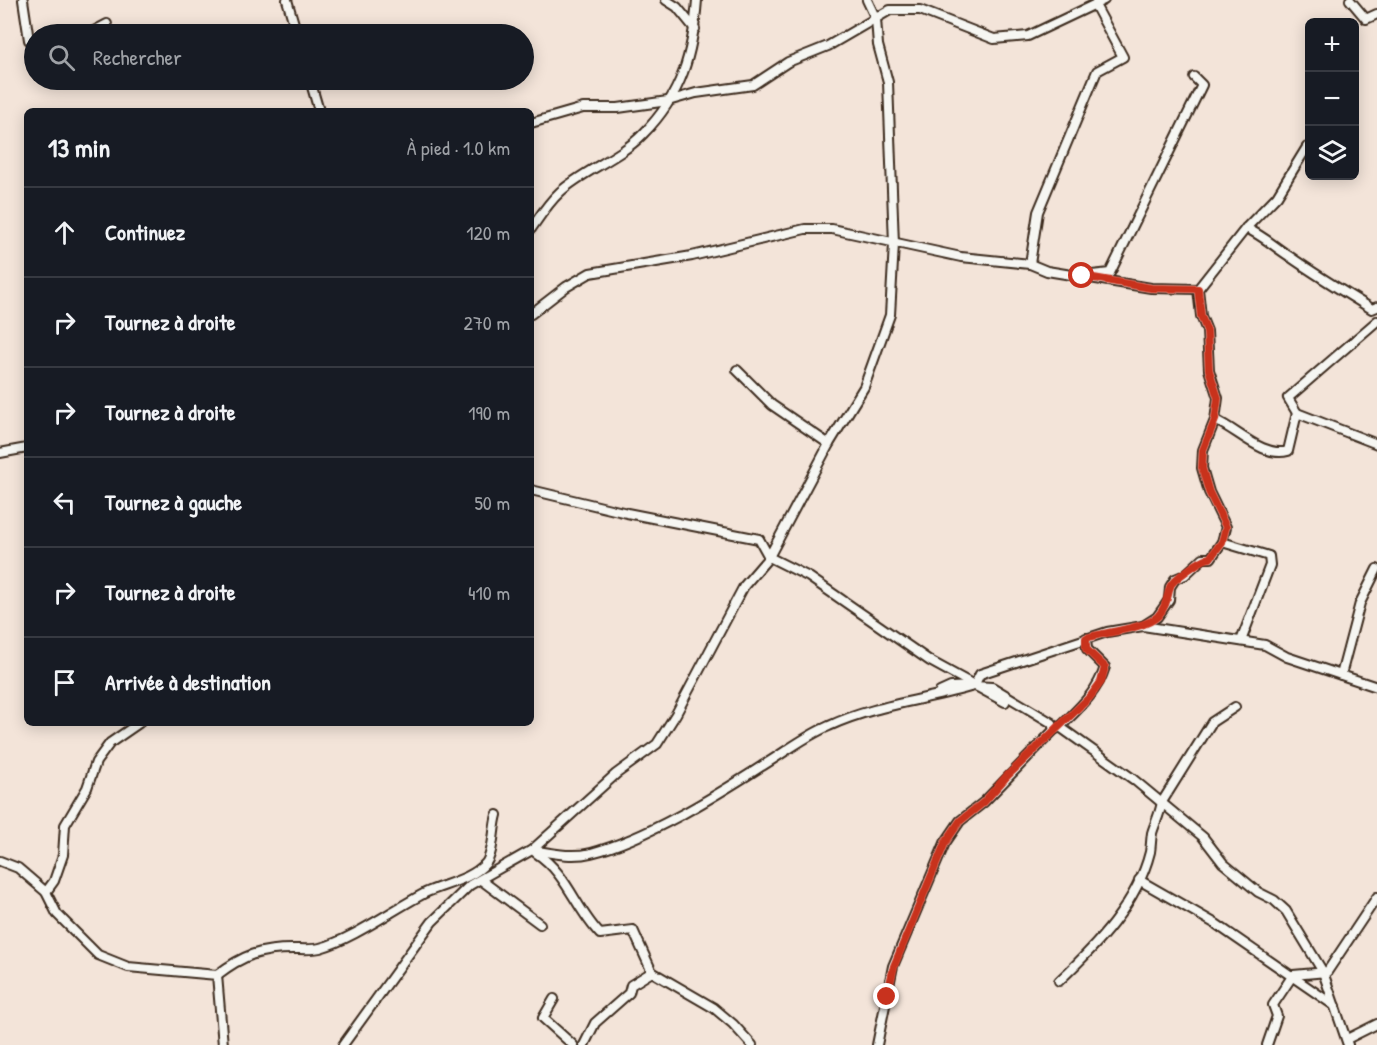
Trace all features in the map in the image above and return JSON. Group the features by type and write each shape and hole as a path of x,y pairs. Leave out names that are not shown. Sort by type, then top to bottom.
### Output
{"street":[{"path":"23,0 27,24"},
{"path":"287,0 294,24"},
{"path":"666,0 677,7 695,29"},
{"path":"534,225 561,191 643,135 668,101 684,77 695,29 697,0"},
{"path":"343,1045 432,922 470,885 532,850 616,774 657,744 676,714 744,586 769,557 829,444 864,387 890,315 894,244 888,82 878,45 876,19 867,0"},
{"path":"534,122 583,108 618,108 753,85 788,63 828,46 890,10 920,10 994,39 1028,36 1104,0"},
{"path":"1350,0 1366,19 1377,14"},
{"path":"1030,264 1038,212 1097,71 1123,57 1095,5"},
{"path":"1082,276 1110,273 1202,85 1194,77"},
{"path":"313,90 318,108"},
{"path":"974,686 980,674 1086,638 1143,626 1157,617 1168,600 1170,587 1175,579 1185,575 1203,558 1210,558 1222,542 1226,527 1209,492 1202,468 1203,450 1215,420 1218,398 1209,370 1207,331 1201,316 1198,289 1246,228 1276,196 1305,149"},
{"path":"1246,228 1267,237 1286,255 1355,299 1372,309 1377,307"},
{"path":"534,312 590,273 692,256 780,233 806,229 832,229 962,257 1030,264 1047,271 1151,288 1198,289"},
{"path":"1377,321 1288,398 1297,413 1377,444"},
{"path":"737,370 772,405 829,444"},
{"path":"1215,420 1233,428 1265,451 1284,453 1288,452 1297,413"},
{"path":"0,453 24,449"},
{"path":"534,491 627,513 759,539 769,557 809,577 873,624 974,686 1005,702"},
{"path":"1222,542 1269,556 1270,566 1241,642"},
{"path":"1341,675 1360,603 1377,569"},
{"path":"1143,626 1265,645 1287,657 1377,687"},
{"path":"877,1045 894,966 945,843 960,821 984,802 1090,697 1101,682 1105,667 1086,649 1086,638"},
{"path":"532,850 560,855 590,854 624,841 736,783 827,726 857,714 925,699 951,687 992,687 1095,749 1203,837 1222,863 1286,911 1323,972 1330,997 1338,1009 1348,1042 1377,1024"},
{"path":"1059,981 1099,943 1140,880 1162,802 1212,722 1235,707"},
{"path":"46,892 54,881 63,855 65,825 87,788 96,762 110,742 135,726"},
{"path":"0,861 18,868 46,892 57,914 98,955 128,967 218,975 238,958 267,950 318,949 342,939 426,892 442,888 474,873 486,862 492,848 491,834 496,815"},
{"path":"532,850 549,861 561,875 589,923 600,934 633,930 652,972 714,1008 752,1045"},
{"path":"481,880 540,924"},
{"path":"1140,880 1216,924 1293,975 1338,1009"},
{"path":"1293,975 1327,972 1377,897"},
{"path":"584,1045 595,1023 629,993 631,985 652,972"},
{"path":"218,975 223,1045"},
{"path":"1268,1045 1277,1016 1273,1005 1293,975"},
{"path":"554,999 543,1018 573,1045"}],"route":[{"path":"887,997 894,966 939,863 945,843 960,821 984,802 1006,777 1033,754 1054,730 1060,727 1090,697 1101,682 1105,667 1086,649 1086,638 1126,627 1143,626 1157,617 1171,594 1170,587 1175,579 1185,575 1203,558 1210,558 1222,542 1226,527 1209,492 1202,468 1203,450 1215,420 1218,398 1209,370 1207,331 1201,316 1198,289 1151,288 1082,276"}]}
